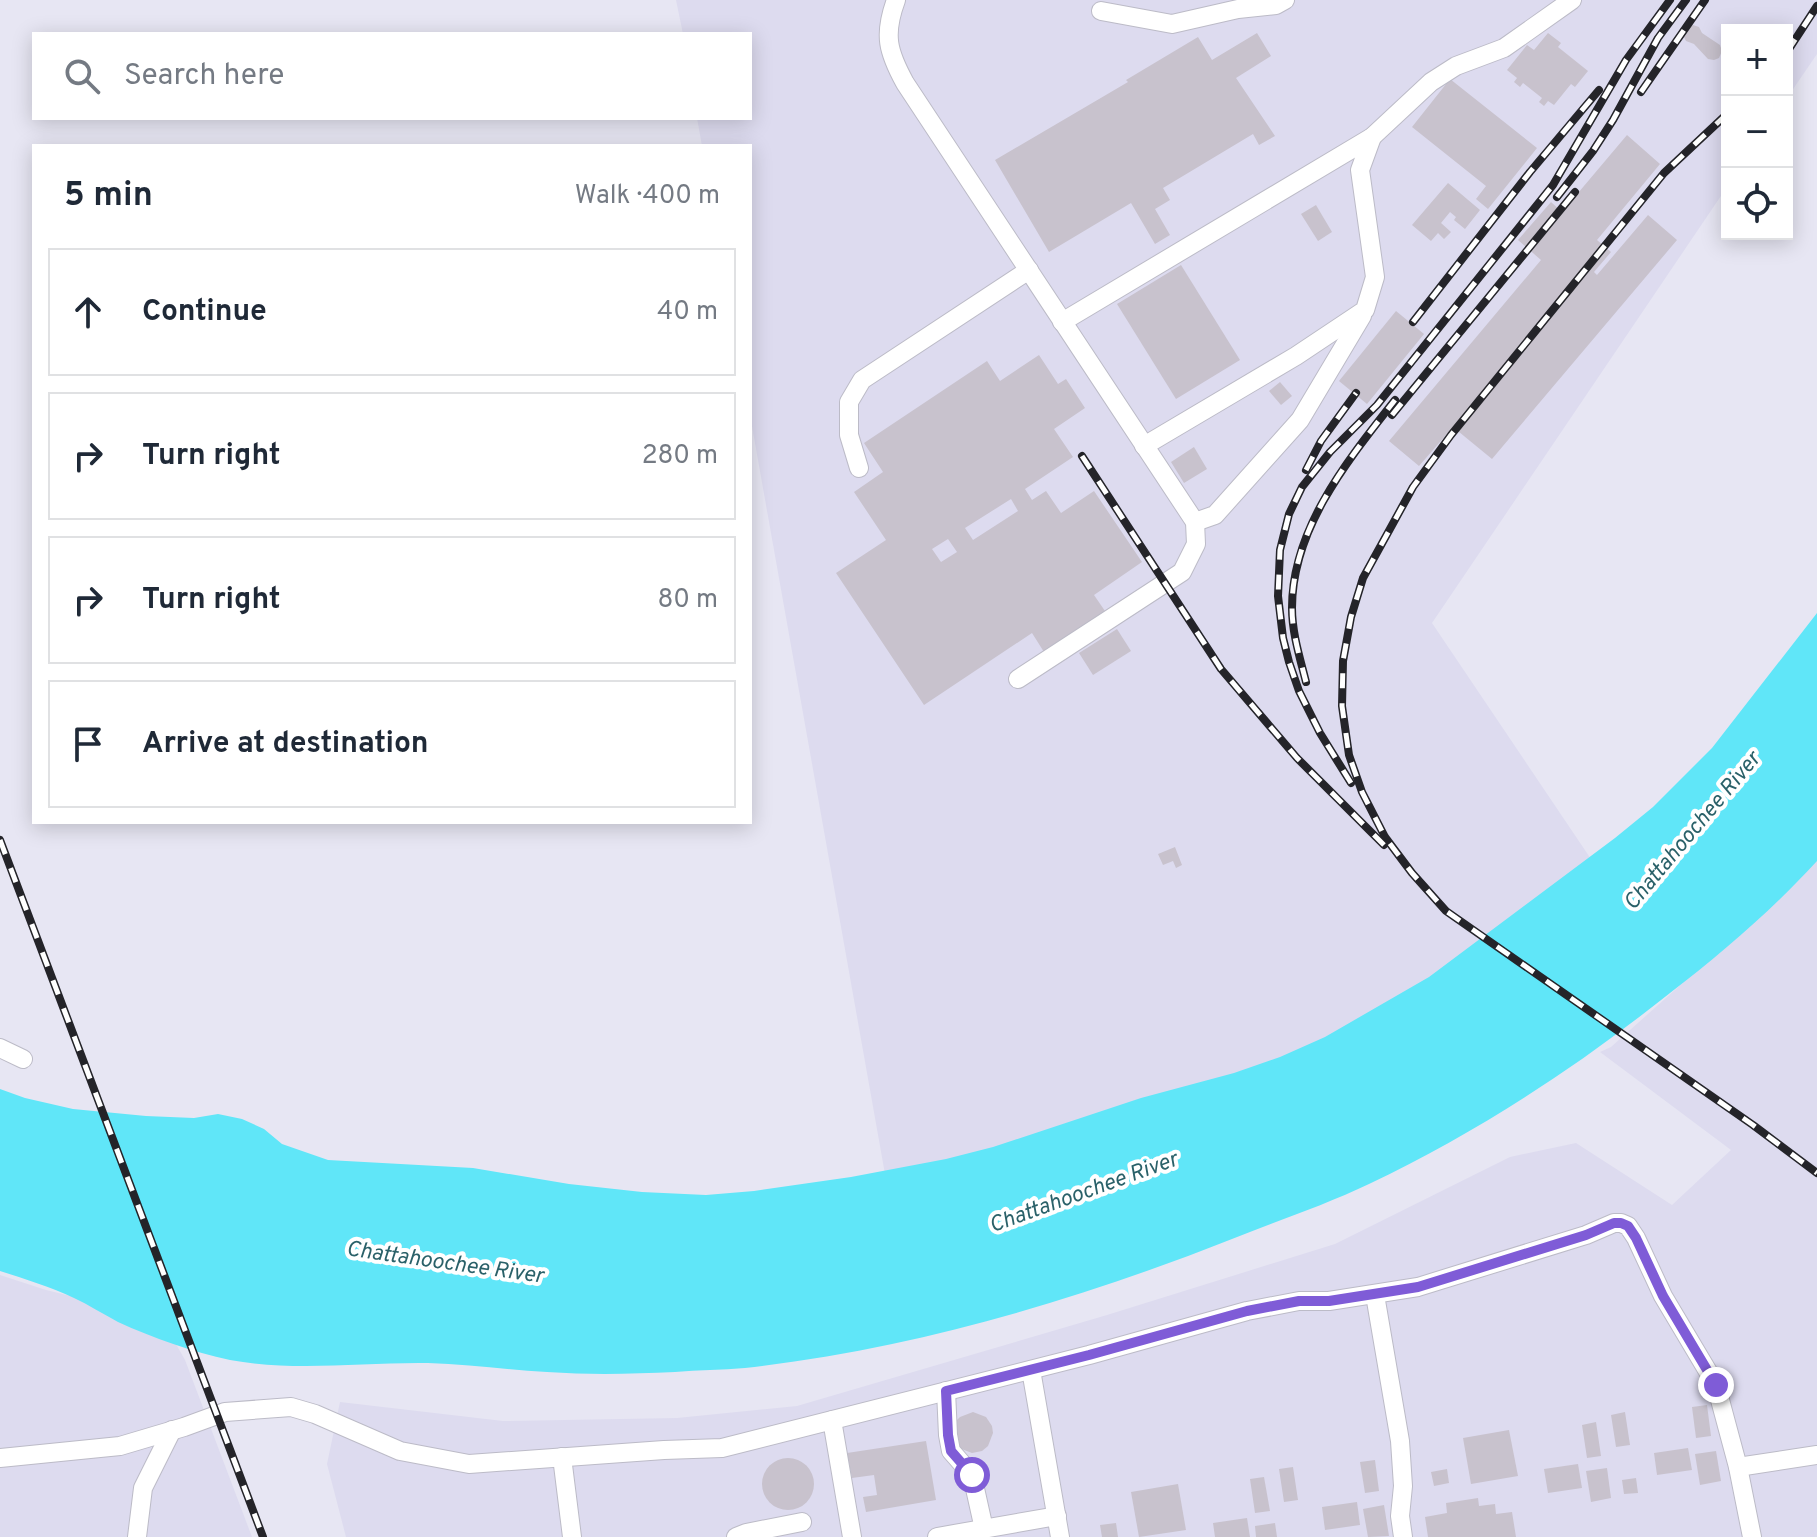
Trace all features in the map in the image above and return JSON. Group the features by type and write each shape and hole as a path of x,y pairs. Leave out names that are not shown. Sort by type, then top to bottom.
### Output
{"street":[{"path":"896,0 889,19 890,55 905,83 1195,522 1196,544 1182,572 1018,679"},
{"path":"1101,11 1172,24 1238,9 1276,5 1285,0"},
{"path":"1062,322 1372,137 1431,82 1456,66 1504,48 1572,0"},
{"path":"1195,522 1215,515 1300,420 1365,310 1375,277 1360,170 1372,137"},
{"path":"859,468 849,435 849,402 862,380 1029,270"},
{"path":"1144,446 1296,356 1365,310"},
{"path":"0,1048 23,1059"},
{"path":"0,1458 120,1446 225,1412 291,1407 315,1414 400,1451 469,1464 722,1448 1031,1370 1247,1311 1299,1301 1329,1301 1418,1287 1621,1223 1628,1226 1636,1238 1663,1296 1716,1385 1738,1467 1752,1537"},
{"path":"1375,1295 1400,1441 1403,1537"},
{"path":"1031,1370 1060,1537"},
{"path":"946,1391 951,1451 972,1475 984,1529"},
{"path":"832,1420 852,1537"},
{"path":"137,1537 143,1488 172,1430"},
{"path":"1738,1467 1817,1455"},
{"path":"562,1457 572,1537"},
{"path":"937,1537 1057,1516"},
{"path":"736,1537 802,1522"}],"shaded area":[{"path":"676,0 1817,0 1817,54 1793,89 1793,24 1721,24 1721,196 1432,623 1597,868 1415,1032 888,1191 752,426 752,144 702,144 697,120 752,120 752,32 683,32"},
{"path":"1817,852 1817,1537 346,1537 327,1464 340,1402 503,1421 677,1418 797,1406 1335,1244 1510,1157 1576,1143 1672,1205 1731,1150 1600,1052 1611,1047 1788,889"},
{"path":"0,1275 46,1290 161,1318 185,1360 252,1537 0,1537"}],"water":[{"name":"Chattahoochee River","path":"1817,613 1817,861 1800,879 1690,978 1562,1073 1487,1121 1352,1192 1173,1262 992,1320 869,1349 745,1368 611,1374 428,1363 304,1366 230,1360 145,1334 65,1294 0,1271 0,1089 73,1109 194,1118 218,1114 242,1119 264,1129 282,1144 328,1160 473,1168 569,1184 706,1195 851,1177 946,1159 1280,1057 1325,1037 1429,977 1653,807 1712,748"}],"building":[{"path":"1693,25 1699,27 1702,33 1720,45 1719,58 1708,59 1694,44 1686,41 1683,35"},
{"path":"1257,33 1271,56 1236,78 1275,136 1259,145 1253,134 1163,188 1170,200 1155,209 1170,235 1155,244 1131,203 1049,252 995,160 1198,37 1212,60"},
{"path":"1548,33 1561,43 1558,47 1588,71 1575,87 1571,84 1554,105 1548,101 1544,106 1539,102 1542,98 1523,83 1520,87 1514,82 1517,78 1507,70 1527,45 1534,50"},
{"path":"1450,79 1537,148 1488,209 1476,199 1486,186 1412,127"},
{"path":"1627,135 1660,164 1597,240 1611,252 1594,272 1597,275 1648,215 1677,240 1492,459 1453,427 1419,466 1389,441 1541,260 1518,240 1551,202 1562,212"},
{"path":"1448,183 1480,210 1465,229 1450,212 1441,223 1451,232 1444,239 1438,233 1431,241 1412,225"},
{"path":"1316,205 1332,232 1318,241 1301,214"},
{"path":"1181,265 1240,360 1176,399 1117,304"},
{"path":"1396,311 1424,334 1367,404 1339,381"},
{"path":"1039,355 1058,384 1066,379 1085,408 1054,429 1073,457 1025,489 1032,500 1046,491 1061,513 1094,491 1142,562 1094,595 1105,611 1044,652 1032,633 924,705 836,573 886,540 854,492 883,472 864,443 987,361 1000,381","holes":["1011,499 1018,511 973,540 965,528","948,539 957,552 941,562 932,549"]},
{"path":"1280,382 1292,396 1281,405 1269,391"},
{"path":"1194,447 1207,469 1184,483 1171,462"},
{"path":"1117,629 1131,651 1093,675 1079,653"},
{"path":"1175,847 1182,865 1176,868 1173,861 1163,865 1158,854"},
{"path":"1707,1405 1711,1436 1696,1438 1692,1407"},
{"path":"973,1412 986,1417 993,1433 988,1446 972,1453 959,1448 955,1422"},
{"path":"1625,1412 1630,1445 1616,1447 1611,1415"},
{"path":"1596,1422 1601,1456 1587,1458 1582,1425"},
{"path":"1509,1430 1518,1476 1471,1484 1463,1438"},
{"path":"926,1441 936,1500 866,1512 863,1497 877,1495 874,1475 852,1478 847,1453"},
{"path":"1688,1448 1692,1470 1657,1475 1654,1453"},
{"path":"1716,1451 1721,1481 1700,1485 1695,1454"},
{"path":"788,1458 807,1465 814,1484 807,1503 788,1510 769,1503 762,1484 769,1465"},
{"path":"1375,1460 1379,1491 1365,1493 1360,1462"},
{"path":"1578,1464 1582,1488 1548,1493 1544,1469"},
{"path":"1293,1467 1298,1500 1284,1502 1279,1469"},
{"path":"1607,1468 1611,1498 1591,1502 1586,1471"},
{"path":"1447,1469 1449,1483 1434,1486 1431,1472"},
{"path":"1264,1477 1270,1511 1255,1513 1250,1479"},
{"path":"1636,1478 1638,1493 1624,1494 1622,1480"},
{"path":"1178,1484 1186,1530 1139,1537 1131,1492"},
{"path":"1478,1498 1479,1506 1495,1504 1496,1514 1512,1512 1516,1537 1428,1537 1425,1517 1447,1513 1446,1503"},
{"path":"1357,1502 1360,1525 1325,1530 1322,1507"},
{"path":"1384,1505 1389,1536 1368,1537 1363,1509"},
{"path":"1247,1518 1250,1537 1215,1537 1213,1523"},
{"path":"1116,1523 1118,1537 1102,1537 1100,1525"},
{"path":"1275,1523 1277,1537 1256,1537 1255,1526"}],"railway":[{"path":"1351,783 1299,691 1283,638 1278,596 1280,550 1289,514 1302,487 1330,452 1377,405 1553,185 1626,60 1670,0"},
{"path":"1557,197 1593,151 1658,38 1686,0"},
{"path":"1641,92 1705,0"},
{"path":"1793,43 1817,6"},
{"path":"1413,322 1530,172 1599,90"},
{"path":"1721,120 1664,173 1451,435 1413,487 1363,578 1351,617 1343,661 1342,706 1349,755 1362,792 1385,837 1446,911 1817,1173"},
{"path":"1392,415 1575,192"},
{"path":"1306,470 1321,441 1356,393"},
{"path":"1306,682 1292,608 1294,579 1301,550 1326,496 1395,400"},
{"path":"1082,456 1221,669 1297,758 1384,845"},
{"path":"0,840 263,1537"}],"route":[{"path":"972,1475 951,1451 946,1391 1247,1311 1299,1301 1329,1301 1418,1287 1586,1235 1614,1223 1628,1226 1636,1238 1663,1296 1716,1385"}]}
